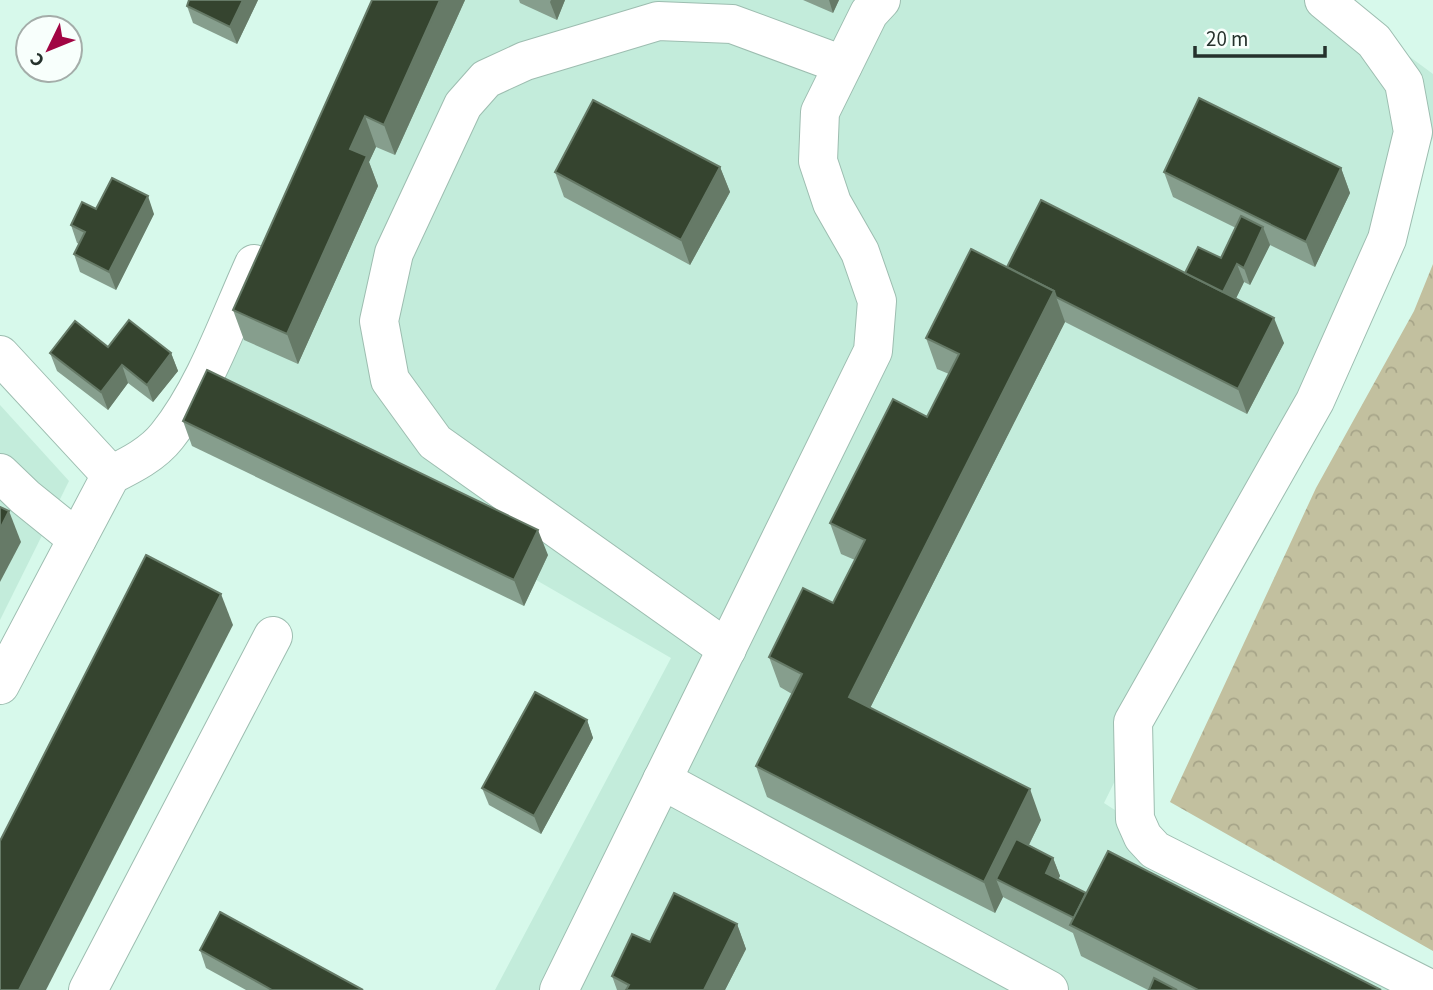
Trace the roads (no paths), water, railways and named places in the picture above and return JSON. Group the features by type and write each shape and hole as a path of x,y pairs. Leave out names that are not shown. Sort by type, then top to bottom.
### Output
{"street":[{"path":"559,990 873,351 877,301 860,252 832,203 818,161 820,112 869,13 881,0"},
{"path":"1324,0 1374,41 1404,83 1413,132 1387,239 1315,401 1133,722 1135,819 1143,837 1155,850 1432,990"},
{"path":"727,649 435,442 390,380 379,321 394,253 463,105 486,79 525,61 658,21 732,24 844,65"},
{"path":"0,685 111,475 136,463 166,438 194,397 266,236"},
{"path":"0,355 111,475"},
{"path":"0,473 77,539"},
{"path":"88,990 274,636"},
{"path":"662,780 1049,990"}]}
